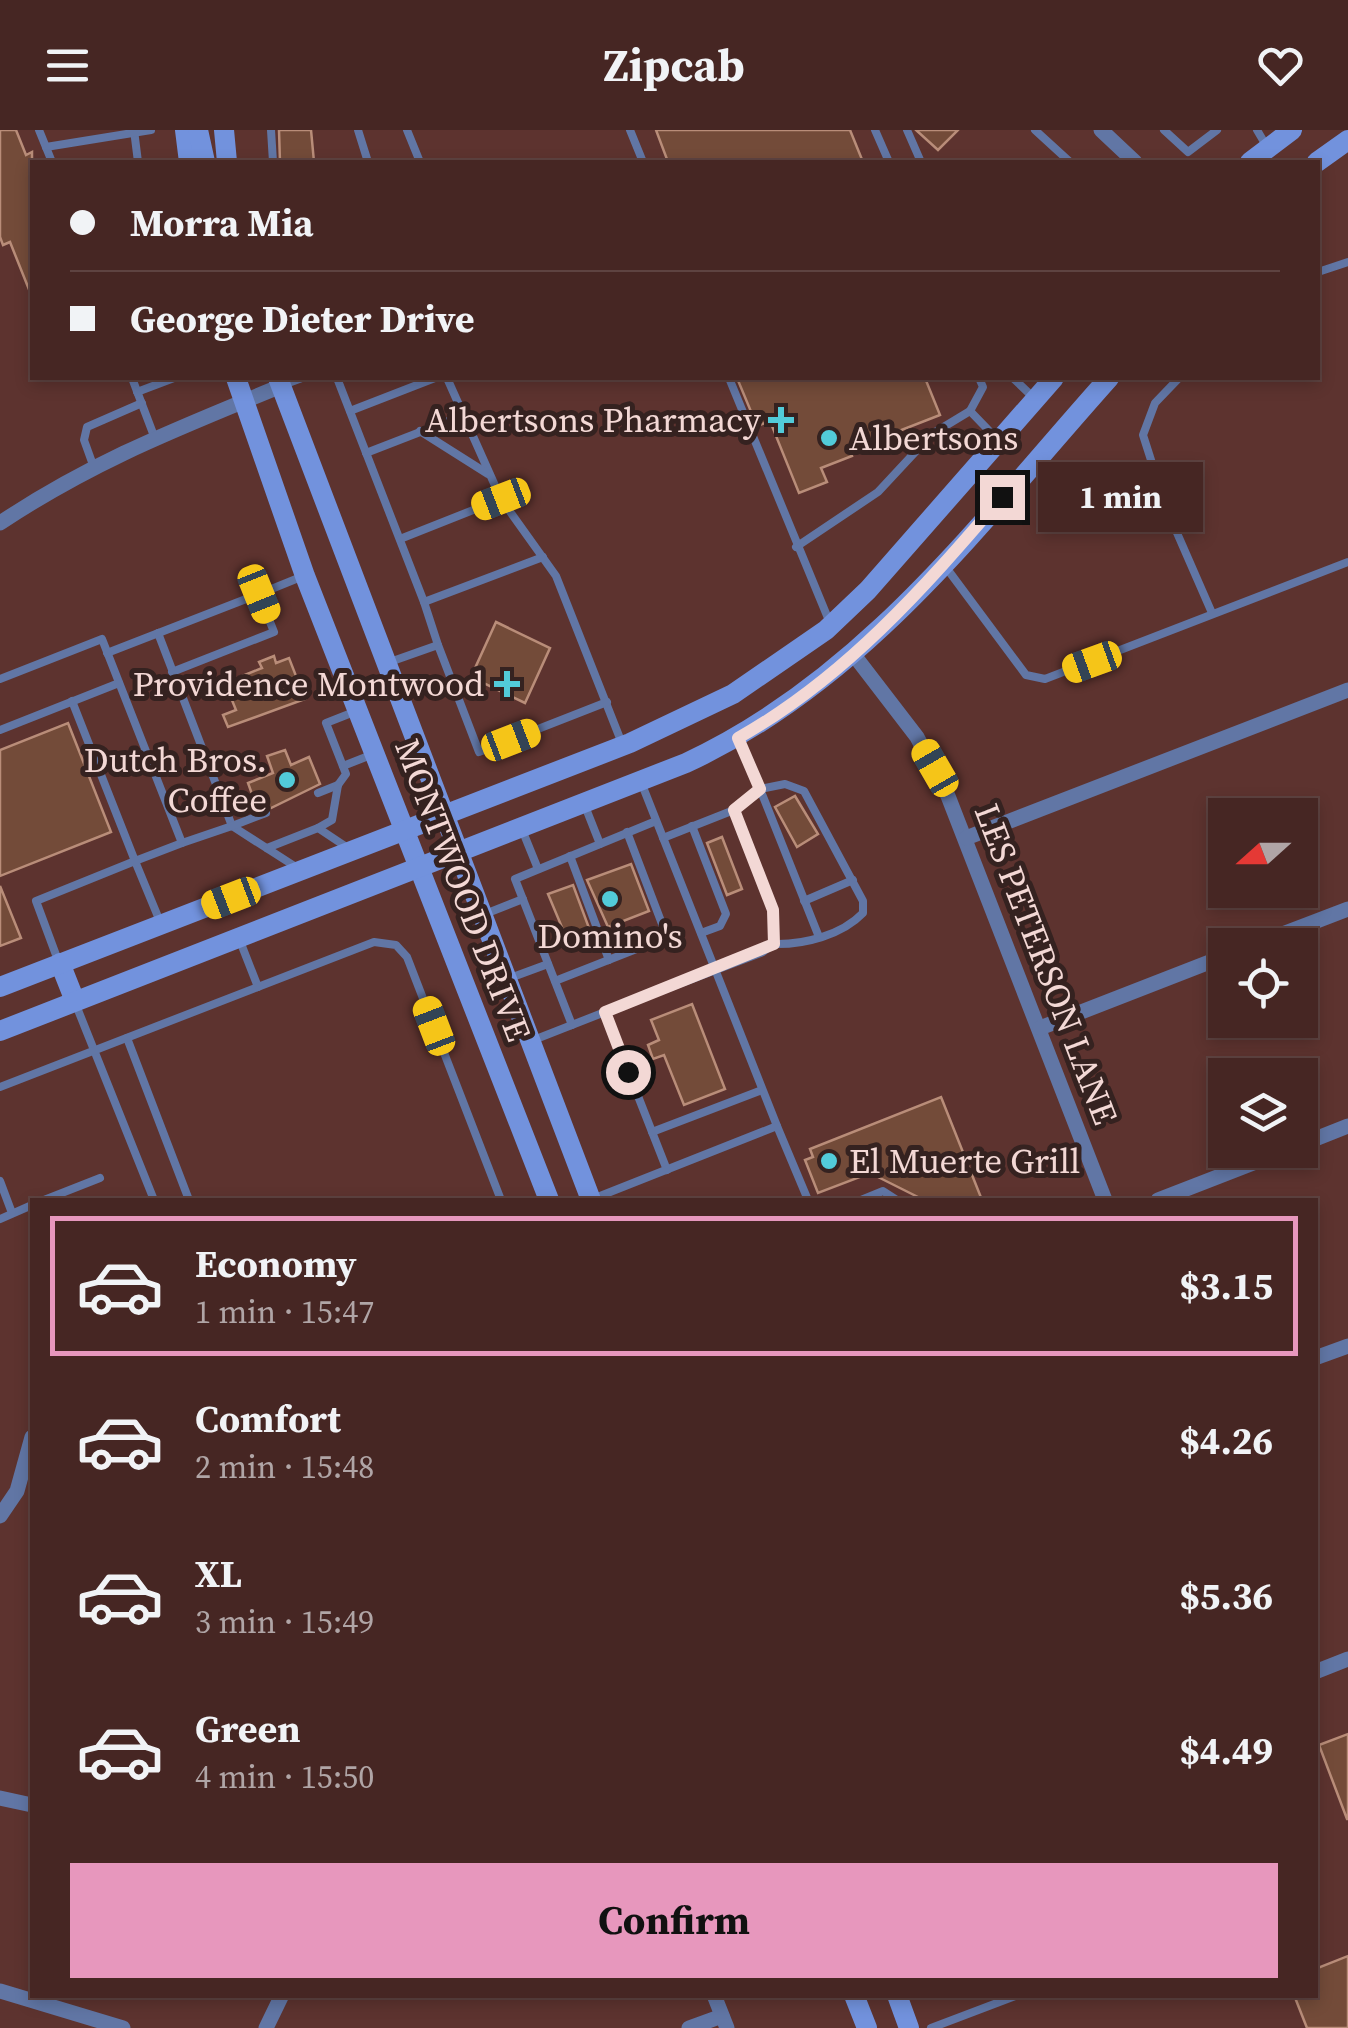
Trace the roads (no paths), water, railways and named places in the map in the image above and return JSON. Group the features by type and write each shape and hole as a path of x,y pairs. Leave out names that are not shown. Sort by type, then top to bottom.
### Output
{"main road":[{"path":"185,130 189,160"},
{"path":"198,130 206,160"},
{"path":"224,130 227,160"},
{"path":"1262,139 1292,130"},
{"path":"1320,160 1348,140"},
{"name":"MONTWOOD DRIVE","path":"237,380 305,576 548,1198"},
{"path":"0,987 623,746 734,694 831,626 901,555 1052,380"},
{"path":"0,1031 738,738 797,701 854,655 943,564 1106,380"},
{"name":"MONTWOOD DRIVE","path":"279,382 589,1195"},
{"path":"831,626 854,655"},
{"path":"60,964 75,1001"},
{"path":"855,1998 867,2028"},
{"path":"898,1998 909,2028"}],"street":[{"path":"1101,130 1134,160"},
{"path":"0,523 93,466 154,436 243,402 279,382"},
{"name":"LES PETERSON LANE","path":"854,655 917,737 966,838 1104,1198"},
{"path":"966,838 1348,690"},
{"path":"1297,928 1348,908"},
{"path":"1040,1028 1208,963"},
{"path":"1318,1138 1348,1126"},
{"path":"1163,1198 1241,1168"},
{"path":"1318,1357 1348,1346"},
{"path":"0,1516 17,1491 30,1444"},
{"path":"1318,1671 1348,1659"},
{"path":"0,1798 30,1805"},
{"path":"0,1992 123,2028"},
{"path":"266,2028 281,1998"},
{"path":"690,2028 725,2022 715,1998"}],"lane":[{"path":"39,130 51,160"},
{"path":"46,147 151,130"},
{"path":"271,130 273,160"},
{"path":"358,130 367,160"},
{"path":"407,130 419,160"},
{"path":"630,130 642,160"},
{"path":"875,130 888,160"},
{"path":"908,130 920,160"},
{"path":"1035,130 1068,160"},
{"path":"1164,130 1188,152 1218,130"},
{"path":"134,131 138,160"},
{"path":"1320,271 1348,262"},
{"path":"133,380 154,436"},
{"path":"138,392 169,380"},
{"path":"338,380 479,752 606,702"},
{"path":"350,411 430,380"},
{"path":"449,380 501,499 556,576 623,746"},
{"path":"730,380 831,626"},
{"path":"796,547 878,492 932,434 970,411 983,387 980,380"},
{"path":"1016,380 1035,400"},
{"path":"1177,380 1155,404 1143,435 1167,510 1212,613"},
{"path":"93,466 84,440 87,427 142,403"},
{"path":"970,411 999,441"},
{"path":"366,452 464,415"},
{"path":"420,432 490,476"},
{"path":"400,539 501,499"},
{"path":"424,602 543,557"},
{"path":"943,564 1026,675 1044,679 1348,562"},
{"path":"108,653 305,576"},
{"path":"172,672 274,632 259,594"},
{"path":"158,634 232,826 300,870"},
{"path":"0,679 102,639 182,843"},
{"path":"387,664 438,645"},
{"path":"0,730 119,683"},
{"path":"72,701 161,924"},
{"path":"267,848 332,820 338,785 346,774 326,723 358,710"},
{"path":"738,738 819,937"},
{"path":"343,766 374,753"},
{"path":"640,780 807,1198"},
{"path":"531,1041 774,944 797,944 819,937 852,924 863,912 863,900 804,792 785,784 760,789 734,810 663,838"},
{"path":"318,793 338,785"},
{"path":"583,802 600,844"},
{"path":"734,810 773,910 774,944"},
{"path":"60,964 36,901 266,813"},
{"path":"572,1025 515,879 656,820"},
{"path":"520,826 538,869"},
{"path":"692,826 726,914 720,926 701,933"},
{"path":"318,828 351,851"},
{"path":"555,981 667,937 627,832"},
{"path":"570,856 609,960"},
{"path":"804,901 853,880"},
{"path":"483,914 523,899"},
{"path":"238,936 258,987"},
{"path":"0,1087 374,942 396,946 407,956 500,1198"},
{"path":"507,980 548,964"},
{"path":"75,1001 153,1198"},
{"path":"605,1012 667,1170"},
{"path":"126,1038 188,1198"},
{"path":"652,1132 762,1090"},
{"path":"589,1195 667,1170 777,1126"},
{"path":"49,1198 100,1178"},
{"path":"0,1181 12,1213"},
{"path":"866,1198 883,1192 894,1198"},
{"path":"0,1220 30,1206"},
{"path":"931,2028 1010,1998"}],"place":[{"name":"Albertsons Pharmacy","path":"781,420"},
{"name":"Albertsons","path":"829,438"},
{"name":"Providence Montwood","path":"507,684"},
{"name":"Dutch Bros. Coffee","path":"287,780"},
{"name":"Domino's","path":"610,899"},
{"name":"El Muerte Grill","path":"829,1161"}]}
